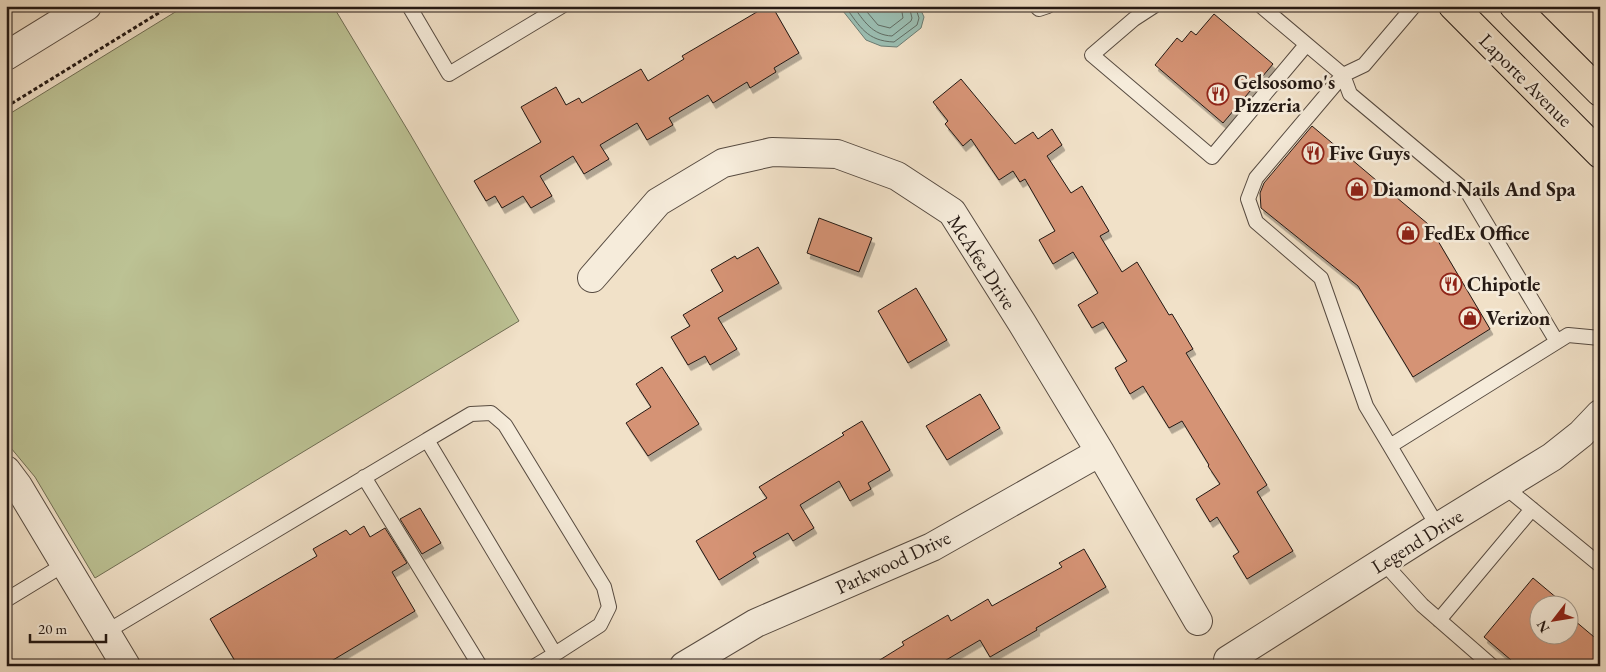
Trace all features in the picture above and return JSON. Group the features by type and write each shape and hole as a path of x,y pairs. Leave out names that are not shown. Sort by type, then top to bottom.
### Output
{"main road":[{"name":"Laporte Avenue","path":"1453,6 1600,154"},
{"path":"1514,6 1600,92"}],"street":[{"path":"6,56 87,6"},
{"name":"McAfee Drive","path":"592,278 658,202 723,163 772,152 836,154 897,176 952,212 1100,452 1198,621"},
{"name":"Legend Drive","path":"1224,664 1560,451 1581,434 1600,414"},
{"name":"Parkwood Drive","path":"684,666 756,623 932,547 1100,452"},
{"path":"6,470 18,486 126,666"}],"lane":[{"path":"409,6 449,74 562,6"},
{"path":"1036,6 1039,9 1048,6"},
{"path":"1154,6 1134,19 1092,55 1212,157 1306,45"},
{"path":"1261,6 1343,75 1350,94 1468,193 1557,342"},
{"path":"1414,6 1364,65 1343,75 1256,178 1248,199 1256,222 1321,278 1366,406 1438,527"},
{"path":"1390,446 1568,335 1600,338"},
{"path":"106,632 470,414 491,413 505,425 604,587 609,607 600,625 535,666"},
{"path":"427,440 555,654"},
{"path":"364,478 480,666"},
{"path":"1505,487 1600,565"},
{"path":"1438,620 1532,509"},
{"path":"1384,562 1422,605 1492,666"},
{"path":"6,600 65,564"}],"path":[{"path":"6,107 170,6"}],"green space":[{"path":"185,6 333,6 519,321 95,578 35,477 6,442 6,116"}],"water":[{"path":"839,6 919,6 924,17 921,28 897,47 881,46 866,40"}],"building":[{"path":"767,6 772,6 799,53 774,68 776,72 750,88 747,82 713,103 708,95 669,118 673,125 647,140 637,123 600,145 609,159 584,174 573,156 540,176 552,196 531,208 523,196 502,208 495,196 486,201 474,181 541,142 521,107 556,87 566,105 579,98 582,103 641,69 648,81 684,59 682,56"},
{"name":"Gelsosomo's Pizzeria","path":"1214,14 1273,64 1223,123 1155,65 1177,38 1182,42 1191,31 1196,35"},
{"path":"961,79 1015,144 1033,132 1038,139 1052,129 1062,145 1047,156 1071,193 1082,186 1109,231 1100,236 1122,272 1137,262 1169,315 1172,314 1193,349 1186,353 1267,485 1257,492 1293,551 1247,579 1233,556 1239,552 1217,517 1210,522 1196,499 1220,484 1182,421 1169,428 1143,386 1130,394 1115,368 1127,361 1103,322 1092,328 1078,305 1098,293 1073,252 1053,264 1039,240 1055,231 1025,179 1020,182 1013,171 999,180 971,139 963,146 945,124 948,121 933,102"},
{"path":"1312,126 1428,224 1490,329 1413,377 1358,286 1261,208 1260,193 1264,183"},
{"path":"819,218 872,238 859,272 807,253"},
{"path":"758,247 779,283 718,318 737,349 710,365 705,356 688,365 671,337 690,326 683,315 723,291 711,270 735,256 737,259"},
{"path":"916,288 947,340 908,363 878,311"},
{"path":"662,367 699,424 648,456 626,423 651,407 636,384"},
{"path":"980,394 1000,428 947,460 926,426"},
{"path":"862,421 890,470 868,483 871,489 850,501 839,481 800,505 814,528 793,541 788,533 753,553 756,557 719,580 696,541 767,498 759,487 844,435 842,433"},
{"path":"420,508 441,543 422,554 400,519"},
{"path":"364,526 370,537 385,528 407,563 392,572 415,611 323,666 238,666 210,619 317,556 313,549 346,530 350,535"},
{"path":"1084,549 1106,587 990,657 980,640 936,666 870,666 904,645 902,642 948,615 951,621 988,599 992,606 1062,567 1059,563"},
{"path":"1533,578 1552,594 1528,594 1528,644 1578,644 1578,623 1600,642 1600,666 1518,666 1484,637"}],"place":[{"name":"Gelsosomo's Pizzeria","path":"1218,94"},
{"name":"Five Guys","path":"1313,153"},
{"name":"Diamond Nails And Spa","path":"1357,189"},
{"name":"FedEx Office","path":"1408,233"},
{"name":"Chipotle","path":"1451,284"},
{"name":"Verizon","path":"1470,318"}]}
